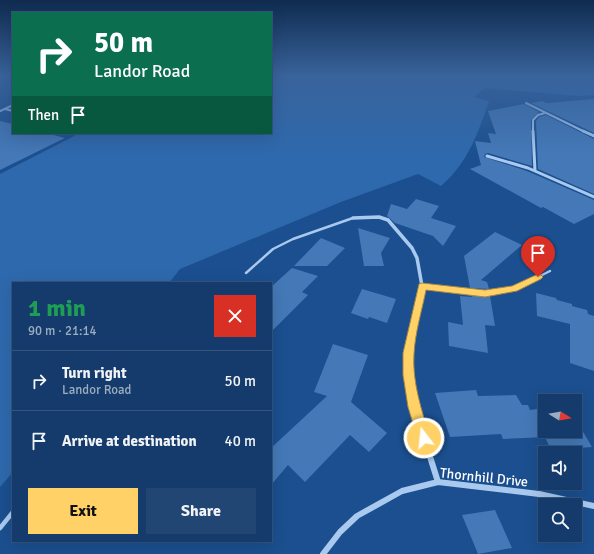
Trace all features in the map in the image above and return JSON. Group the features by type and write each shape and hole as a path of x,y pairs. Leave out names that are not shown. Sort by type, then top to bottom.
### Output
{"street":[{"path":"526,103 594,136"},
{"path":"0,111 12,106"},
{"path":"5,109 12,111"},
{"path":"535,171 533,120 538,115 546,113"},
{"path":"487,156 554,178 594,197"},
{"path":"589,195 594,193"},
{"path":"353,218 379,217 388,220 412,248 417,258 422,286 408,353 409,375 414,407 438,482"},
{"name":"Thornhill Drive","path":"323,554 340,532 357,516 402,491 438,482 539,494 594,506"}],"lane":[{"path":"246,273 273,249 293,239 353,218"},
{"path":"422,286 485,293 514,289 550,271"},
{"path":"0,528 12,513"}],"shaded area":[{"path":"272,102 489,102 481,125 471,147 458,168 441,186 418,174 341,202 180,269 170,282 12,282 12,473 0,487 0,174 78,134 272,134"}],"building":[{"path":"594,102 594,133 531,103"},
{"path":"524,104 539,112 531,120 532,166 488,153 485,154 484,157 527,171 594,200 594,214 574,224 543,207 541,208 470,169 481,165 475,141 491,143 488,133 496,134 488,111"},
{"path":"546,115 594,139 594,194 538,169 536,121 539,117"},
{"path":"0,121 12,124 12,134 50,134 65,138 0,170"},
{"path":"416,199 439,206 431,218 456,226 443,246 433,236 395,223 387,216 391,204 407,209"},
{"path":"358,228 390,238 381,253 384,266 364,266"},
{"path":"495,232 522,245 481,280 487,282 489,289 470,288 464,256"},
{"path":"321,238 345,248 327,266 294,266"},
{"path":"292,268 318,276 302,292 308,295 272,331 272,286"},
{"path":"362,289 396,299 387,323 369,317 368,319 351,313"},
{"path":"536,293 572,304 572,306 587,310 588,314 594,316 594,371 570,363 570,324 537,316"},
{"path":"471,295 490,296 495,326 485,325 488,353 449,346 448,322 463,325 460,296 472,297"},
{"path":"333,344 368,355 351,402 387,433 369,452 350,435 305,482 288,465 272,484 272,447 327,396 314,392"},
{"path":"476,390 478,396 516,395 522,405 528,405 530,410 538,409 538,437 503,439 501,434 450,437 435,393"},
{"path":"582,430 592,447 582,448 582,446 549,446 545,438 582,438"},
{"path":"495,510 512,548 478,554 462,515"}],"route":[{"path":"424,438 414,407 409,375 408,353 422,286 485,293 514,289 538,277"}]}
